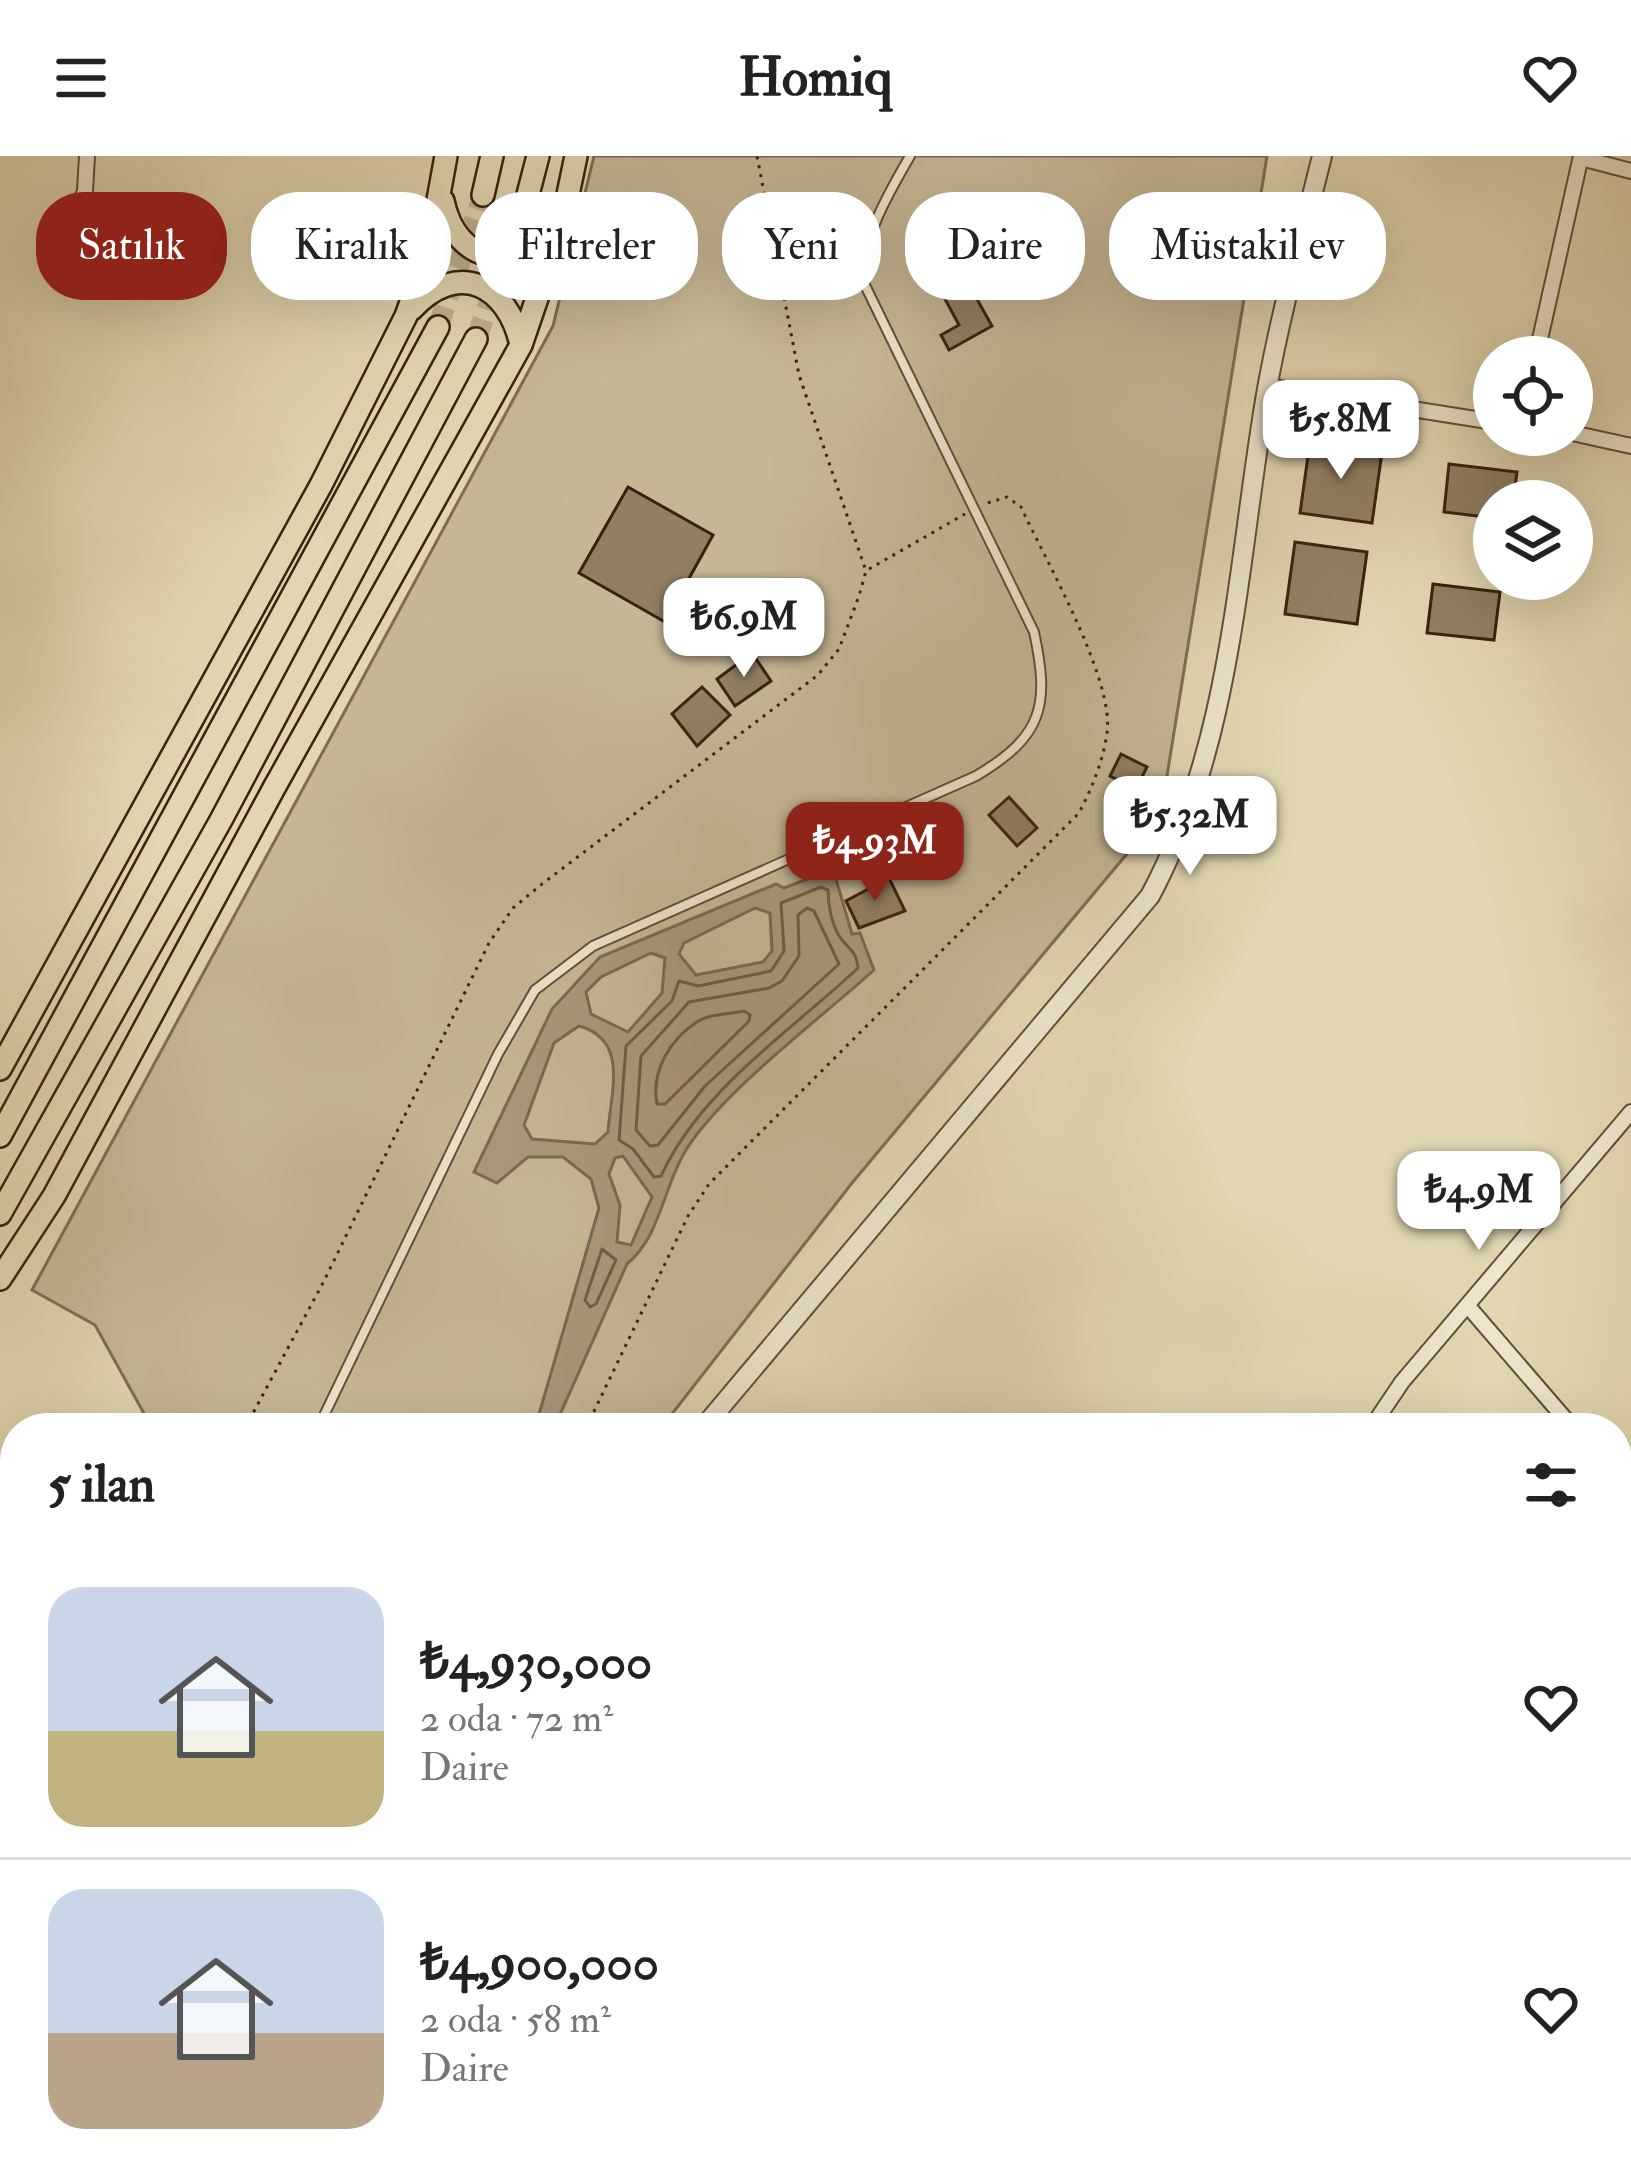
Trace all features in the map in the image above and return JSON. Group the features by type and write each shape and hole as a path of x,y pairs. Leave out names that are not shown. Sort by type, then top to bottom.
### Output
{"main road":[{"path":"0,1069 321,484 406,316 428,255 446,156"},
{"path":"484,192 492,156"},
{"path":"529,192 538,156"},
{"path":"568,192 576,156"},
{"path":"441,189 448,222 475,250"},
{"path":"406,316 428,291 460,282 491,290 514,314 521,345"},
{"path":"0,1279 54,1196 521,345 536,300"},
{"path":"0,1136 438,326"},
{"path":"0,1214 221,820 476,339"}],"street":[{"path":"85,192 87,156"},
{"path":"716,1413 1150,896 1187,822 1220,700 1268,386 1322,156"},
{"path":"1541,336 1581,157 1631,171"},
{"path":"1268,386 1473,419"},
{"path":"1593,438 1631,446"},
{"path":"1381,1413 1402,1382 1631,1112"},
{"path":"1467,1305 1560,1413"}],"lane":[{"path":"325,1413 498,1054 535,990 593,946 976,776 1010,756 1036,720 1045,682 1034,632 862,279 864,250 876,218 910,156"}],"path":[{"path":"253,1413 325,1281 489,943 513,908 642,804 756,727 818,675 839,649 866,571 799,375 757,156"},
{"path":"593,1413 688,1216 709,1184 1079,813 1093,787 1108,730 1101,681 1021,507 1006,497 973,510 866,571"}],"shaded area":[{"path":"594,156 1267,156 1261,192 1109,192 1109,300 1244,300 1161,813 852,1183 673,1413 144,1413 95,1325 32,1290 553,326 559,300 698,300 698,192 585,192"}],"water":[{"path":"833,869 852,934 860,933 874,970 747,1080 702,1128 678,1164 647,1240 627,1264 561,1413 539,1413 599,1208 591,1179 563,1157 528,1157 497,1183 474,1172 552,1009 600,957 776,884 784,888","holes":["755,908 770,913 772,951 763,962 696,975 679,954 684,943","651,953 665,958 662,993 628,1032 591,1014 586,992 601,977","579,1026 595,1033 611,1055 608,1132 595,1144 532,1139 524,1125 554,1043","623,1156 652,1197 631,1245 617,1242 620,1205 609,1174 615,1158"]}],"building":[{"path":"946,300 977,300 992,326 949,350 941,335 959,325"},
{"path":"1310,442 1382,452 1372,523 1300,513"},
{"path":"1449,464 1517,472 1516,480 1473,480 1473,515 1444,512"},
{"path":"628,487 713,535 665,622 579,573"},
{"path":"1295,542 1367,552 1357,624 1285,614"},
{"path":"1433,584 1473,589 1473,600 1499,600 1494,640 1427,633"},
{"path":"752,653 771,681 735,706 717,679"},
{"path":"702,687 730,715 697,746 672,714"},
{"path":"1121,754 1147,767 1136,789 1110,776"},
{"path":"1009,797 1037,828 1017,846 989,815"},
{"path":"889,878 905,911 859,928 846,901"}],"tunnel":[{"path":"438,327 475,218"},
{"path":"476,339 490,300"}]}
